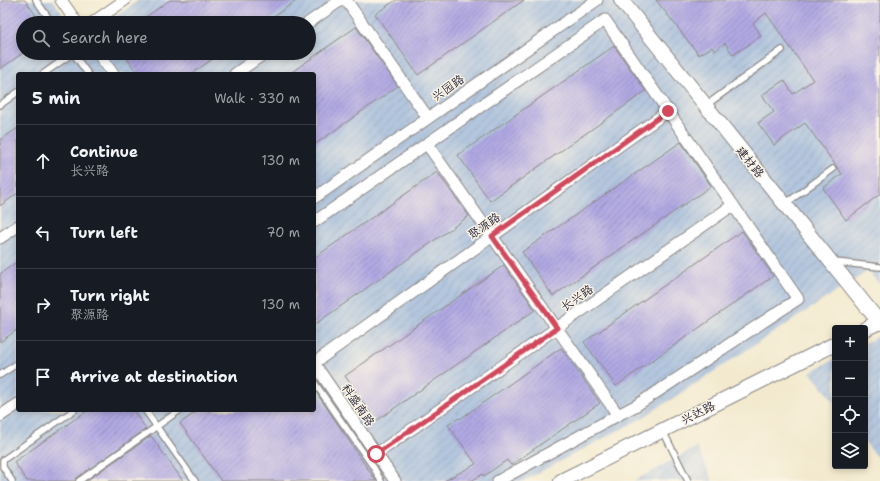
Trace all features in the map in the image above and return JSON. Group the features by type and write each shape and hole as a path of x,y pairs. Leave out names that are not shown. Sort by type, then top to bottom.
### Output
{"street":[{"path":"61,0 72,16"},
{"path":"102,16 125,0"},
{"path":"316,17 341,0"},
{"path":"346,0 428,118"},
{"name":"兴园路","path":"316,197 597,0"},
{"name":"建材路","path":"620,0 879,323"},
{"path":"316,221 606,20 798,299 637,405 498,481"},
{"path":"103,60 112,72"},
{"path":"238,72 255,60"},
{"name":"聚源路","path":"316,362 668,111"},
{"path":"427,144 618,415"},
{"name":"长兴路","path":"376,454 733,205"},
{"path":"0,238 16,227"},
{"path":"868,328 879,323"},
{"name":"兴达路","path":"561,481 832,346"},
{"name":"科盛南路","path":"316,366 395,481"},
{"path":"0,416 16,405"}],"lane":[{"path":"36,0 47,16"},
{"path":"705,106 782,50"},
{"path":"46,72 63,60"},
{"path":"78,60 87,72"},
{"path":"0,105 16,93"},
{"path":"785,205 833,170"},
{"path":"831,262 880,267"},
{"path":"0,375 16,364"},
{"path":"316,385 374,468 381,481"},
{"path":"12,481 3,467 3,460 71,412"},
{"path":"146,412 195,481"},
{"path":"79,481 177,412"},
{"path":"663,430 688,481"}],"shaded area":[{"path":"0,0 53,0 64,16 16,16 16,60 316,60 316,16 116,16 139,0 880,0 880,285 868,271 644,417 523,481 0,481"},
{"path":"877,337 880,340 880,461 868,446 868,342"},
{"path":"832,361 832,399 810,372"},
{"path":"697,447 713,481 634,481"}],"building":[{"path":"4,0 25,0 36,16 16,16 16,58 0,69 0,3"},
{"path":"170,0 297,0 274,16 147,16"},
{"path":"396,0 524,0 418,75 375,14"},
{"path":"656,0 880,0 880,194 846,220 823,188 842,174 805,123 774,145 758,123 774,112 762,95 784,80 793,94 813,80 766,13 753,23 761,36 733,55 725,43 715,51 712,47 699,55"},
{"path":"356,27 398,86 316,144 316,72 292,72 309,60 316,60 316,55"},
{"path":"614,46 646,91 490,201 458,155"},
{"path":"128,60 211,60 194,72 137,72"},
{"path":"16,129 16,194 0,206 0,140"},
{"path":"681,142 711,186 553,296 522,252"},
{"path":"437,172 469,216 316,324 316,257"},
{"path":"742,231 773,276 616,386 584,342"},
{"path":"16,262 16,330 0,342 0,274"},
{"path":"504,265 535,310 376,421 345,376"},
{"path":"561,348 600,403 511,465 507,460 484,476 483,474 471,481 444,481 476,464 448,425 459,418 460,419"},
{"path":"316,392 376,481 221,481 180,423 196,412 316,412"},
{"path":"85,412 134,412 146,429 77,478 75,481 27,481 14,462"},
{"path":"151,436 183,481 86,481"}],"route":[{"path":"376,454 557,328 492,236 668,111"}]}
